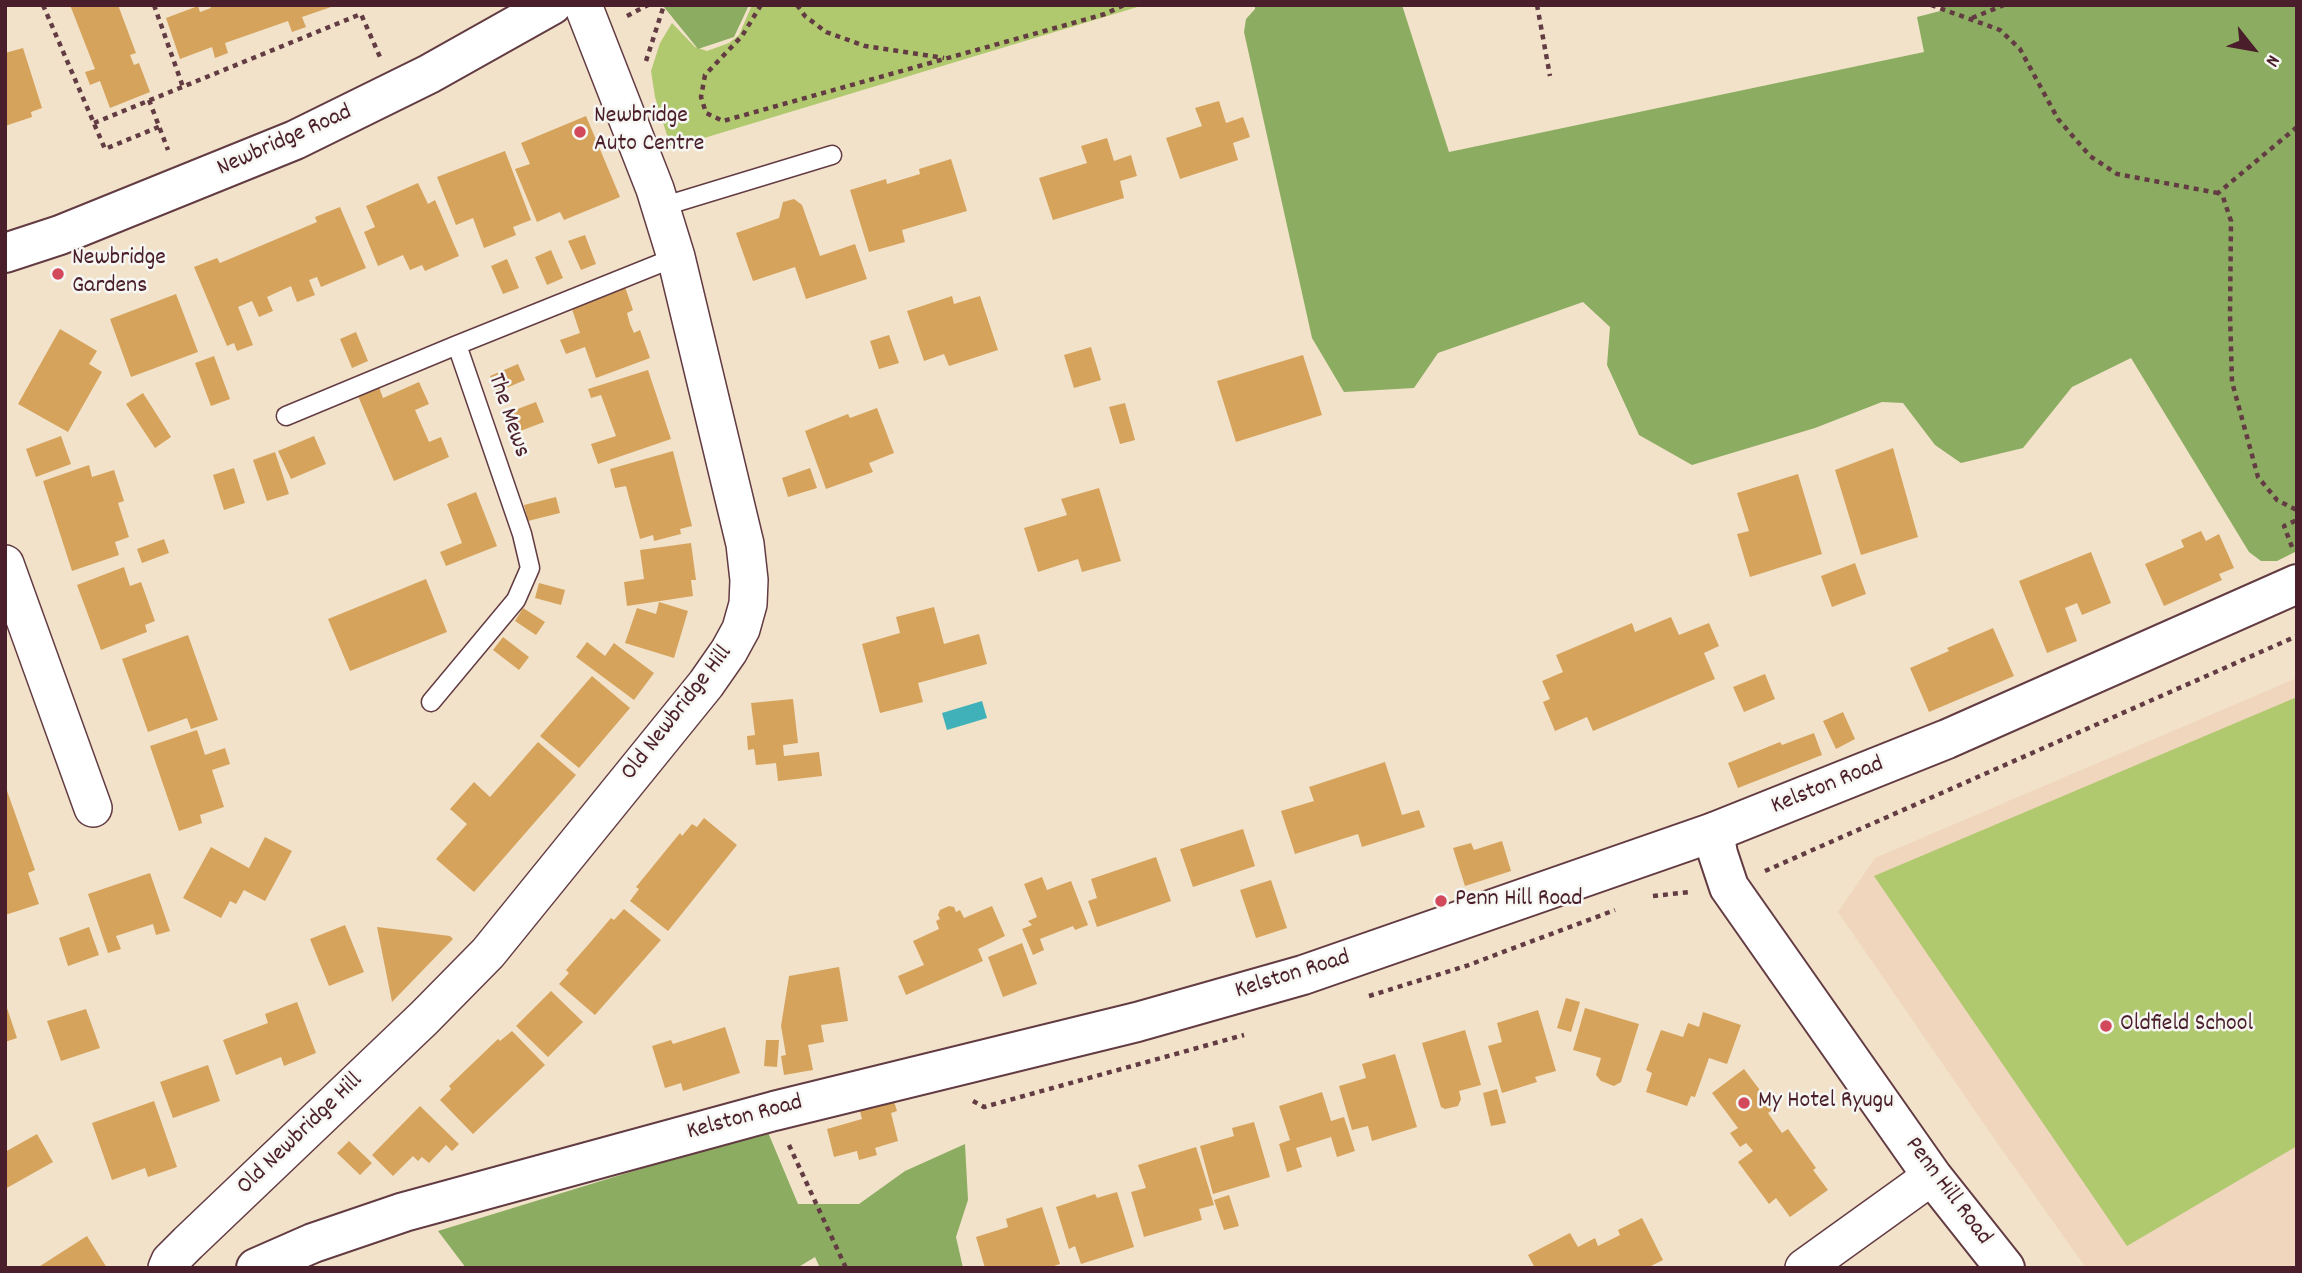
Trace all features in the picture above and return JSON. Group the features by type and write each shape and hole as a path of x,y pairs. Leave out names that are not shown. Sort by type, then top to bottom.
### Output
{"main road":[{"name":"Newbridge Road","path":"5,253 72,230 295,140 429,74 552,5"},
{"name":"Kelston Road","path":"256,1268 313,1243 404,1212 774,1111 1137,1022 1303,975 1714,832 1947,740 2295,566"},
{"name":"Penn Hill Road","path":"1714,832 1729,887 1932,1176 2005,1268"}],"street":[{"name":"Old Newbridge Hill","path":"167,1268 170,1261 188,1243 424,1018 488,953 706,684 741,629 748,604 749,580 745,544 676,257 661,207 583,5"},
{"path":"5,564 93,808"},
{"path":"1804,1268 1932,1176"}],"lane":[{"path":"661,207 831,155"},
{"path":"286,416 676,257"},
{"name":"The Mews","path":"431,702 516,600 530,568 522,534 457,345"}],"path":[{"path":"43,5 105,149 160,125 149,100"},
{"path":"154,5 183,87"},
{"path":"761,5 741,36 705,75 701,97 706,113 723,121 1105,14 1124,5"},
{"path":"797,5 805,16 826,32 864,46 948,58"},
{"path":"1536,5 1550,76"},
{"path":"1931,5 2000,30 2020,49 2058,118 2090,156 2118,174 2218,193 2223,197 2231,221 2232,382 2258,477 2277,500 2297,510"},
{"path":"1971,19 2004,5"},
{"path":"94,123 361,14 374,42"},
{"path":"2218,193 2297,127"},
{"path":"2295,566 2284,526 2297,520"},
{"path":"794,1157 846,1268"}],"shaded area":[{"name":"Oldfield School","path":"2297,678 2297,1268 2086,1268 1838,912 1875,858"}],"green space":[{"path":"749,5 734,37 698,49 664,7"},
{"path":"752,5 1144,5 671,148 655,97 651,71 660,43 672,23 695,47 707,51 729,43 739,35"},
{"path":"1255,5 1402,5 1449,152 1924,52 1917,17 1944,10 1943,5 2297,5 2297,551 2277,561 2261,561 2249,552 2131,358 2072,387 2023,448 1961,463 1935,445 1903,403 1882,402 1815,428 1692,465 1639,435 1607,365 1610,327 1583,302 1438,353 1414,388 1344,392 1312,338 1244,32 1246,19 1255,9"},
{"name":"Oldfield School","path":"2297,697 2297,1146 2127,1246 1874,876"},
{"path":"767,1130 798,1204 859,1204 905,1171 965,1144 968,1200 956,1237 963,1268 820,1268 815,1257 797,1268 466,1268 438,1231"}],"water":[{"path":"982,701 987,718 947,730 942,713"}],"building":[{"path":"70,5 118,5 136,53 130,55 134,65 139,63 150,92 110,108 100,81 90,85 85,72 95,69"},
{"path":"210,5 334,6 302,17 306,27 292,32 288,21 225,43 228,53 215,58 212,47 180,59 166,18 198,6 200,12 211,8"},
{"path":"23,48 42,108 31,112 32,117 5,126 5,53"},
{"path":"1219,101 1226,123 1243,117 1250,137 1233,143 1238,160 1180,179 1166,138 1202,126 1195,108"},
{"path":"586,116 620,197 564,220 560,212 537,222 515,169 530,164 521,143"},
{"path":"1107,138 1114,161 1131,155 1137,176 1120,181 1124,198 1053,220 1039,178 1087,163 1081,146"},
{"path":"505,151 531,220 513,227 516,235 484,248 473,218 456,225 437,177"},
{"path":"951,159 967,211 902,230 905,242 869,252 850,190 886,179 887,184 920,174 919,169"},
{"path":"418,183 428,204 435,200 459,256 425,271 422,265 410,270 403,255 378,266 364,232 375,227 366,206"},
{"path":"794,199 802,205 820,256 855,244 867,279 806,299 795,267 753,281 736,233 779,218 783,202"},
{"path":"340,207 366,268 321,287 317,277 309,280 315,295 297,302 291,286 267,297 273,311 259,317 252,301 238,307 253,345 237,351 234,343 227,346 194,267 217,258 220,263 317,222 315,217"},
{"path":"585,235 596,264 581,270 568,241"},
{"path":"551,250 563,278 547,285 535,257"},
{"path":"507,259 519,288 503,294 491,266"},
{"path":"624,284 633,310 627,313 630,324 634,333 640,330 650,358 596,378 585,347 566,354 560,340 580,333 570,303"},
{"path":"176,294 198,352 131,377 110,319"},
{"path":"952,296 954,304 980,296 998,350 949,366 944,354 924,361 907,311"},
{"path":"60,329 97,351 89,364 102,372 68,432 18,404"},
{"path":"356,332 368,361 352,368 340,339"},
{"path":"889,335 899,363 879,369 870,341"},
{"path":"1091,347 1101,380 1074,388 1064,355"},
{"path":"1303,355 1322,415 1236,442 1217,381"},
{"path":"214,356 230,399 211,406 195,363"},
{"path":"518,364 525,380 497,392 490,376"},
{"path":"648,370 671,439 598,464 591,444 616,436 601,395 591,398 588,389"},
{"path":"419,382 429,404 415,410 429,442 441,437 449,457 394,481 358,396 379,387 383,398"},
{"path":"143,393 171,437 155,448 126,404"},
{"path":"536,402 544,422 515,433 507,413"},
{"path":"1125,403 1135,440 1120,444 1109,407"},
{"path":"877,408 894,453 869,463 873,472 826,489 805,431 848,414 850,418"},
{"path":"61,436 71,464 36,477 26,449"},
{"path":"314,436 326,464 291,479 278,451"},
{"path":"1893,448 1918,537 1861,555 1835,470"},
{"path":"673,451 692,526 680,529 681,534 654,541 653,535 640,539 626,486 615,488 610,469"},
{"path":"275,452 289,494 267,501 253,460"},
{"path":"89,465 92,477 114,470 124,501 118,503 129,537 115,542 119,555 72,571 43,481"},
{"path":"234,468 245,503 224,510 213,475"},
{"path":"810,468 817,488 788,497 782,478"},
{"path":"1798,474 1822,554 1750,577 1737,534 1749,531 1737,493"},
{"path":"1099,488 1121,561 1082,572 1078,559 1038,572 1024,528 1067,515 1061,499"},
{"path":"476,492 497,546 446,566 440,552 462,543 447,504"},
{"path":"556,497 560,513 528,521 524,505"},
{"path":"2201,531 2206,541 2219,534 2234,568 2219,574 2222,580 2164,606 2145,564 2184,547 2181,540"},
{"path":"164,539 169,553 142,563 137,549"},
{"path":"691,543 696,580 691,580 693,596 627,606 624,582 644,579 640,550"},
{"path":"2091,552 2111,603 2082,615 2077,603 2065,608 2077,641 2047,653 2019,581"},
{"path":"1855,563 1866,594 1832,607 1821,576"},
{"path":"124,567 130,586 141,582 155,621 145,625 147,632 101,650 77,585"},
{"path":"426,579 447,632 350,671 328,619"},
{"path":"539,583 565,590 561,605 535,598"},
{"path":"659,602 688,611 674,658 625,643 637,608 656,614"},
{"path":"934,607 944,644 979,634 987,664 918,683 923,702 880,713 862,644 900,633 896,617"},
{"path":"523,608 545,622 536,635 515,621"},
{"path":"1671,617 1679,635 1709,623 1719,646 1704,653 1715,679 1593,731 1587,717 1555,731 1543,702 1550,699 1542,681 1563,672 1556,655 1632,623 1635,632"},
{"path":"1993,628 2014,676 1929,712 1910,668"},
{"path":"188,635 218,720 191,729 187,718 148,732 122,659"},
{"path":"503,637 529,657 519,670 493,650"},
{"path":"587,642 605,656 614,643 654,673 634,700 576,657"},
{"path":"1765,674 1775,699 1744,712 1733,687"},
{"path":"592,676 630,708 579,768 540,736"},
{"path":"793,699 798,743 783,745 784,756 819,752 822,776 778,781 776,763 756,765 754,749 748,750 747,736 755,735 751,703"},
{"path":"1843,712 1855,739 1836,749 1823,721"},
{"path":"197,730 205,755 225,748 230,764 212,770 224,807 200,815 202,823 179,831 150,746"},
{"path":"1814,733 1822,755 1738,788 1728,763 1780,742 1782,745"},
{"path":"538,742 576,775 474,892 436,859 467,824 450,809 474,782 490,797"},
{"path":"1385,762 1402,815 1419,810 1425,827 1362,847 1358,834 1295,854 1281,811 1314,801 1309,787"},
{"path":"5,785 35,870 28,873 39,904 5,915"},
{"path":"704,818 737,845 668,931 630,901 639,889 636,887 680,833 682,836 692,824 697,827"},
{"path":"1243,829 1255,866 1193,887 1180,849"},
{"path":"265,837 292,851 265,901 244,890 236,904 230,901 221,918 183,898 211,847 249,868"},
{"path":"1502,841 1511,871 1465,886 1453,848 1471,843 1474,850"},
{"path":"1156,857 1171,901 1097,927 1088,901 1097,898 1091,879"},
{"path":"150,873 170,931 156,935 153,924 116,936 121,949 108,953 88,894"},
{"path":"1042,877 1047,890 1071,881 1088,925 1075,930 1073,926 1040,939 1044,950 1033,955 1022,929 1032,925 1028,921 1037,917 1024,884"},
{"path":"1271,880 1287,928 1256,938 1240,890"},
{"path":"992,906 1005,936 978,949 983,961 906,995 898,976 924,965 913,941 939,929 936,921 940,919 940,910 954,907 956,912 960,910 964,918"},
{"path":"624,909 661,940 595,1015 559,984 569,973 566,970 611,918 614,920"},
{"path":"345,925 364,972 329,986 310,939"},
{"path":"89,927 99,955 68,966 59,938"},
{"path":"377,927 450,936 453,939 392,1002"},
{"path":"1022,943 1037,984 1003,997 988,957"},
{"path":"839,967 848,1021 821,1025 824,1042 808,1045 813,1070 784,1075 781,1056 786,1055 781,1026 789,976"},
{"path":"551,991 583,1022 548,1057 516,1026"},
{"path":"1566,998 1580,1002 1571,1032 1557,1028"},
{"path":"5,1002 17,1038 5,1042"},
{"path":"297,1002 316,1053 284,1066 281,1057 236,1075 223,1040 268,1023 265,1014"},
{"path":"1585,1008 1639,1024 1621,1082 1614,1086 1601,1081 1596,1075 1601,1058 1573,1050"},
{"path":"86,1009 100,1048 61,1061 47,1021"},
{"path":"1538,1010 1556,1071 1535,1077 1537,1082 1502,1093 1488,1046 1502,1042 1497,1023"},
{"path":"1703,1012 1741,1025 1727,1064 1709,1058 1695,1097 1691,1096 1687,1106 1646,1092 1652,1073 1646,1070 1661,1030 1683,1037 1688,1023 1699,1027"},
{"path":"725,1027 740,1073 683,1091 681,1083 665,1088 652,1046 671,1040 673,1044"},
{"path":"1465,1030 1481,1085 1459,1091 1461,1099 1458,1106 1445,1109 1441,1107 1422,1043"},
{"path":"512,1031 545,1065 473,1134 440,1100 451,1089 449,1086 498,1039 500,1041"},
{"path":"766,1040 779,1040 777,1067 764,1066"},
{"path":"1395,1054 1417,1127 1372,1141 1368,1126 1352,1130 1339,1086 1366,1078 1362,1064"},
{"path":"208,1065 220,1101 173,1118 160,1082"},
{"path":"1744,1069 1774,1109 1768,1113 1782,1133 1788,1129 1828,1190 1790,1217 1776,1198 1769,1204 1738,1162 1753,1151 1746,1143 1740,1147 1730,1133 1738,1128 1712,1093"},
{"path":"1497,1089 1506,1123 1491,1126 1483,1093"},
{"path":"1322,1092 1331,1121 1344,1117 1355,1151 1337,1157 1331,1137 1296,1148 1302,1167 1287,1172 1279,1144 1290,1140 1279,1106"},
{"path":"893,1098 897,1111 891,1113 898,1141 875,1148 877,1155 859,1160 857,1151 834,1157 827,1129 862,1119 859,1107"},
{"path":"154,1101 177,1167 148,1177 145,1168 112,1180 92,1123"},
{"path":"420,1106 459,1144 452,1151 446,1145 429,1163 422,1157 418,1161 413,1156 393,1176 372,1155"},
{"path":"1254,1122 1270,1177 1213,1194 1200,1146 1234,1136 1232,1128"},
{"path":"37,1134 53,1162 5,1189 5,1152"},
{"path":"349,1141 372,1163 360,1175 337,1153"},
{"path":"1196,1147 1214,1205 1199,1209 1202,1220 1144,1237 1131,1192 1146,1188 1138,1165"},
{"path":"1117,1192 1134,1247 1081,1264 1075,1246 1069,1249 1056,1207 1095,1194 1097,1198"},
{"path":"1229,1195 1239,1226 1224,1230 1214,1200"},
{"path":"1042,1207 1060,1264 1048,1268 985,1268 976,1237 1008,1227 1006,1219"},
{"path":"1642,1218 1663,1260 1647,1268 1535,1268 1528,1255 1570,1233 1578,1247 1595,1238 1598,1246 1620,1235 1618,1230"},
{"path":"87,1236 107,1268 37,1268"}],"place":[{"name":"Newbridge Auto Centre","path":"580,132"},
{"name":"Newbridge Gardens","path":"58,274"},
{"name":"Penn Hill Road","path":"1441,901"},
{"name":"Oldfield School","path":"2106,1026"},
{"name":"My Hotel Ryugu","path":"1744,1103"}]}
